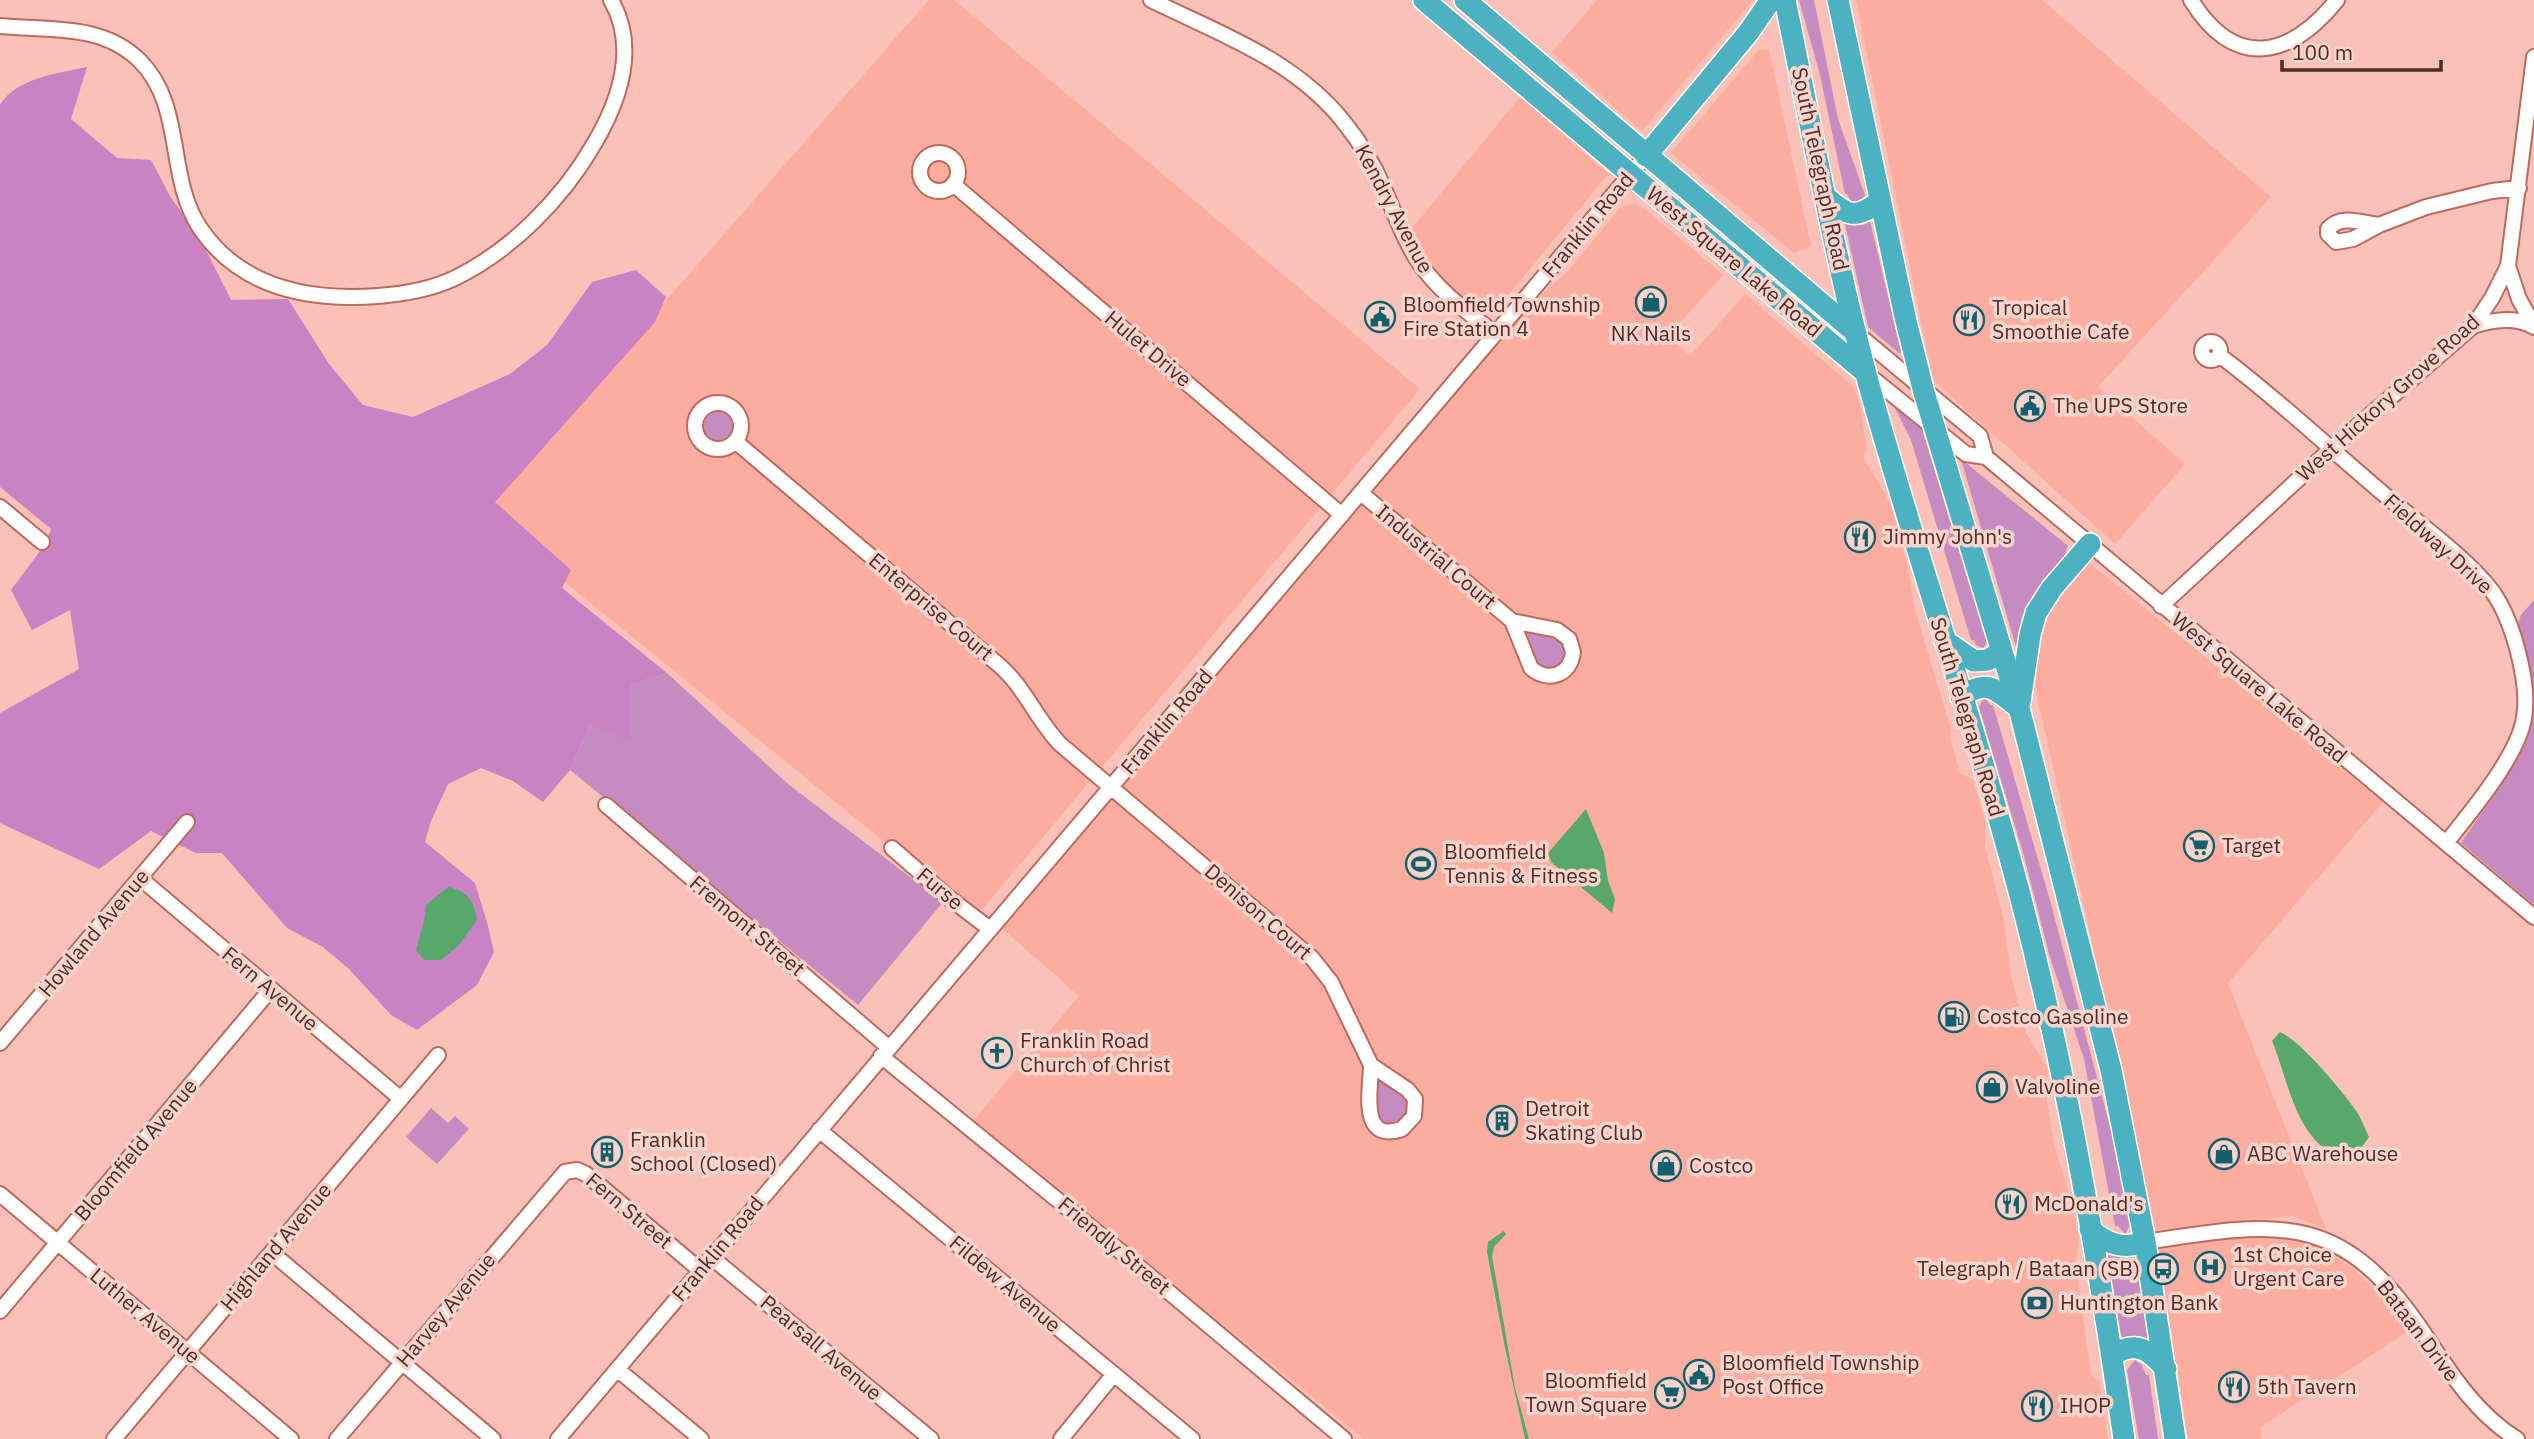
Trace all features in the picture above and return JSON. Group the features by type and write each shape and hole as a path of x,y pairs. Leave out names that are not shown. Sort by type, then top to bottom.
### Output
{"highway":[{"name":"West Square Lake Road","path":"1424,0 1866,373"},
{"name":"West Square Lake Road","path":"1465,0 1856,333"},
{"name":"Franklin Road","path":"1646,156 1748,33 1771,0"},
{"name":"South Telegraph Road","path":"1785,0 1866,373 2013,872 2042,986 2090,1229 2124,1439"},
{"path":"1838,0 1923,388 2020,708 2108,1059 2145,1242 2175,1439"},
{"path":"1826,197 1838,208 1856,214 1880,201"},
{"path":"2020,708 2030,635 2036,613 2052,588 2090,544"},
{"path":"1945,641 1974,662 1988,660 2002,651"},
{"path":"1961,697 1976,687 1988,687 2020,708"},
{"path":"2090,1229 2109,1243 2121,1246 2134,1246 2145,1242"},
{"path":"2112,1355 2122,1349 2134,1347 2146,1350 2166,1370"}],"street":[{"path":"0,26 90,34 117,44 139,60 152,76 164,100 172,124 183,187 194,217 217,248 261,280 297,293 332,298 402,294 443,284 489,258 557,195 592,148 615,99 625,57 623,26 611,0"},
{"name":"Kendry Avenue","path":"1151,0 1275,61 1323,99 1366,151 1409,246 1420,264 1445,293 1495,334"},
{"path":"2191,0 2204,18 2222,34 2241,44 2268,49 2283,45 2304,33 2337,0"},
{"name":"West Hickory Grove Road","path":"2161,606 2330,449 2473,326 2492,298 2508,266 2534,57"},
{"name":"Franklin Road","path":"558,1439 1646,156"},
{"name":"Hulet Drive","path":"953,184 1342,515"},
{"path":"2379,225 2426,207 2519,188"},
{"path":"2508,266 2519,299 2534,326"},
{"path":"2473,326 2504,320 2534,326"},
{"name":"West Square Lake Road","path":"1856,333 1980,436 1986,457"},
{"name":"Fieldway Drive","path":"2219,355 2481,578 2500,603 2511,631 2524,688 2522,727 2494,778 2446,843"},
{"name":"West Square Lake Road","path":"1866,373 1966,454 1986,457 2534,917"},
{"name":"Enterprise Court","path":"735,441 1009,673 1055,738 1111,788"},
{"name":"Industrial Court","path":"1361,493 1512,621 1531,668 1541,675 1552,676 1567,668 1572,658 1572,646 1562,632 1512,621"},
{"path":"0,508 42,542"},
{"name":"Denison Court","path":"1111,788 1318,964 1331,982 1371,1065 1369,1115 1375,1124 1385,1130 1402,1129 1414,1116 1415,1099 1408,1090 1371,1065"},
{"name":"Fremont Street","path":"606,805 631,824 663,856 885,1052"},
{"name":"Howland Avenue","path":"0,1043 187,822"},
{"name":"Furse","path":"892,848 990,929"},
{"name":"Fern Avenue","path":"140,878 401,1099"},
{"name":"Bloomfield Avenue","path":"0,1311 271,989"},
{"name":"Friendly Street","path":"885,1052 1344,1439"},
{"name":"Highland Avenue","path":"114,1439 438,1055"},
{"name":"Fildew Avenue","path":"818,1130 1192,1439"},
{"name":"Fern Street","path":"555,1182 570,1171 586,1174 700,1270"},
{"name":"Harvey Avenue","path":"337,1439 555,1182"},
{"name":"Luther Avenue","path":"0,1194 291,1439"},
{"name":"Bataan Drive","path":"2145,1242 2228,1229 2270,1228 2307,1233 2338,1247 2369,1269 2397,1296 2466,1393 2489,1417 2517,1439"},
{"path":"272,1253 493,1439"},
{"name":"Pearsall Avenue","path":"711,1257 932,1439"},
{"path":"617,1369 701,1439"},
{"path":"1061,1439 1114,1374"}],"shaded area":[{"path":"929,0 954,0 1420,389 974,919 892,848 480,513"},
{"path":"1597,0 1753,0 1642,131 1552,52"},
{"path":"1799,0 1814,0 1838,119 1865,195 1860,203 1852,203 1845,194 1820,75"},
{"path":"1856,0 2042,0 2271,197 2098,387 2185,464 2115,544 1933,380"},
{"path":"1769,49 1811,246 1794,253 1671,153 1759,50"},
{"path":"87,67 71,119 117,158 151,160 171,198 198,234 231,300 288,299 329,364 363,405 413,417 510,374 547,345 592,282 636,270 666,297 655,322 495,502 571,570 562,588 667,673 630,685 629,740 590,725 570,770 543,802 513,781 481,768 448,784 431,821 425,842 475,883 494,952 477,985 417,1030 391,1015 349,969 323,947 287,928 222,853 196,853 151,831 99,869 0,823 0,713 79,669 70,610 32,630 11,590 46,543 51,529 0,487 0,105 7,96 27,83"},
{"path":"1520,97 1608,174 1497,309 1490,313 1481,313 1449,289 1420,255 1409,232"},
{"path":"1633,203 1646,210 1723,275 1668,336 1690,356 1745,294 1854,387 1860,405 1867,450 1863,457 1890,502 1907,563 1915,610 1951,730 1950,738 1960,773 1973,780 1985,822 1985,845 2004,922 2011,976 2026,1033 2047,1067 2047,1102 2055,1149 2068,1189 2079,1238 2076,1265 2091,1375 2099,1381 2108,1439 1364,1439 973,1121 1079,996 998,925 1530,295 1536,300 1568,271 1620,208"},
{"path":"1870,221 1900,354 1868,327 1845,224 1863,225"},
{"path":"1897,406 1922,429 1987,642 1983,648 1971,640 1911,440 1895,408"},
{"path":"718,412 728,416 732,426 728,436 718,440 708,436 704,426 708,416"},
{"path":"1961,459 2068,546 2065,555 2067,557 2027,609 2018,654"},
{"path":"2087,561 2383,802 2228,983 2326,1229 2293,1216 2156,1230 2034,682 2034,641 2046,608"},
{"path":"2534,600 2534,905 2461,843 2512,768 2527,735 2531,719 2516,629 2521,615"},
{"path":"1531,632 1552,634 1563,642 1564,660 1550,671 1537,666 1526,637"},
{"path":"667,673 788,784 943,902 858,1005 570,770 590,725 630,685"},
{"path":"1984,698 1993,705 2051,904 2118,1157 2130,1225 2125,1234 2115,1226 2084,1059 2049,954 2024,856 1979,707"},
{"path":"1586,809 1604,853 1608,881 1615,899 1612,913 1551,862 1548,853"},
{"path":"448,887 465,894 474,907 477,920 459,945 441,960 424,960 416,950 426,905"},
{"path":"2280,1032 2310,1056 2357,1112 2369,1137 2357,1154 2330,1152 2308,1131 2293,1102 2272,1041"},
{"path":"1379,1080 1408,1099 1410,1109 1402,1122 1387,1124 1375,1115"},
{"path":"431,1108 448,1123 455,1116 469,1129 437,1164 406,1137"},
{"path":"1504,1231 1506,1234 1494,1247 1492,1256 1515,1388 1529,1439 1525,1439 1487,1252 1488,1242"},
{"path":"2247,1235 2284,1236 2318,1246 2352,1268 2392,1307 2409,1331 2260,1427 2262,1439 2188,1439 2158,1248"},
{"path":"2136,1255 2148,1342 2122,1341 2108,1256"},
{"path":"2135,1360 2142,1365 2146,1375 2149,1375 2158,1439 2139,1439 2127,1370"}],"place":[{"name":"NK Nails","path":"1651,302"},
{"name":"Bloomfield Township Fire Station 4","path":"1380,317"},
{"name":"Tropical Smoothie Cafe","path":"1969,320"},
{"name":"The UPS Store","path":"2030,406"},
{"name":"Jimmy John's","path":"1860,537"},
{"name":"Target","path":"2199,846"},
{"name":"Bloomfield Tennis & Fitness","path":"1421,864"},
{"name":"Costco Gasoline","path":"1954,1017"},
{"name":"Franklin Road Church of Christ","path":"997,1053"},
{"name":"Valvoline","path":"1992,1087"},
{"name":"Detroit Skating Club","path":"1502,1121"},
{"name":"Franklin School (Closed)","path":"607,1152"},
{"name":"ABC Warehouse","path":"2224,1154"},
{"name":"Costco","path":"1666,1166"},
{"name":"McDonald's","path":"2011,1204"},
{"name":"1st Choice Urgent Care","path":"2210,1267"},
{"name":"Telegraph / Bataan (SB)","path":"2163,1269"},
{"name":"Huntington Bank","path":"2037,1303"},
{"name":"Bloomfield Township Post Office","path":"1699,1375"},
{"name":"5th Tavern","path":"2234,1387"},
{"name":"Bloomfield Town Square","path":"1670,1393"},
{"name":"IHOP","path":"2037,1406"}]}
